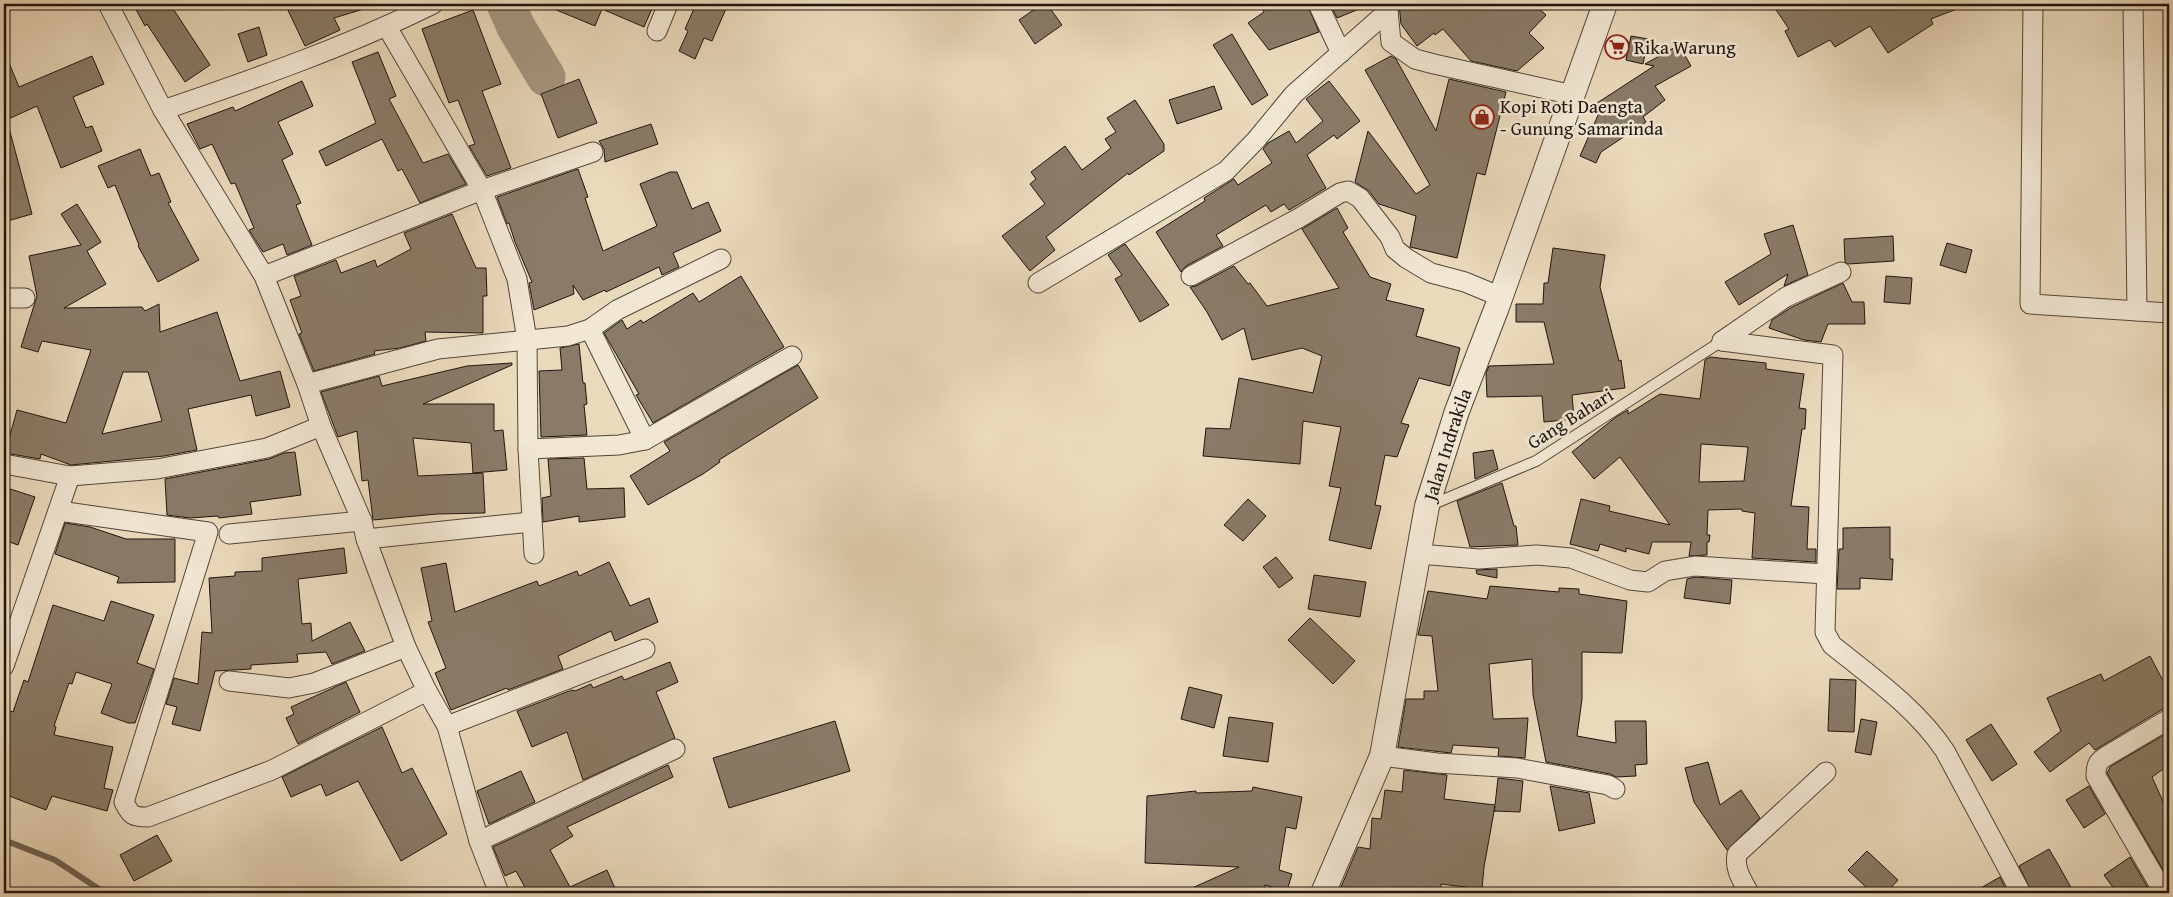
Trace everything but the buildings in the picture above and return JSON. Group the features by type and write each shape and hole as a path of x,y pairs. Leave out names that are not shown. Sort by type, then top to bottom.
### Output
{"street":[{"path":"108,4 162,110 264,276 307,384 321,426 364,530 406,647 427,691 447,726 479,841 498,893"},
{"path":"162,110 270,73 388,26 433,4"},
{"path":"657,31 668,4"},
{"path":"1318,4 1341,53"},
{"name":"Jalan Indrakila","path":"1323,893 1382,756 1427,506 1457,411 1501,297 1605,4"},
{"path":"2033,4 2030,304 2169,313"},
{"path":"2133,4 2137,311"},
{"path":"1038,283 1226,171 1256,140 1294,94 1388,8"},
{"path":"1388,8 1391,42 1416,59 1573,95"},
{"path":"388,26 482,190 517,279 527,340 528,449 534,554"},
{"path":"264,276 482,190 592,152"},
{"path":"1191,276 1340,193 1348,191 1360,198 1390,237 1395,249 1406,258 1431,273 1464,282 1501,297"},
{"path":"307,384 438,349 568,336 590,329 617,310 722,259"},
{"path":"1722,341 1786,296 1841,272"},
{"path":"4,298 25,298"},
{"path":"590,329 644,440"},
{"path":"1722,341 1833,355 1824,632 1832,645 1917,716 1931,730 1945,750 2021,893"},
{"path":"528,449 619,445 644,440 792,356"},
{"path":"4,464 70,476 157,469 267,448 321,426"},
{"path":"4,666 70,476"},
{"path":"59,511 208,532 124,802 129,812 135,817 148,817 272,770 427,691"},
{"path":"229,534 531,522"},
{"path":"1419,554 1479,559 1537,554 1571,558 1630,580 1648,582 1665,571 1694,566 1826,574"},
{"path":"229,681 289,688 314,683 406,647"},
{"path":"447,726 645,649"},
{"path":"2164,893 2096,776 2096,767 2099,761 2105,757 2169,719"},
{"path":"479,841 675,749"},
{"path":"1382,756 1437,763 1517,768 1608,785 1615,789"},
{"path":"1749,893 1738,872 1737,854 1826,772"}],"lane":[{"name":"Gang Bahari","path":"1427,506 1536,461 1722,341"}],"waterway":[{"path":"506,4 516,27 546,77"},
{"path":"4,840 55,860 105,893"}],"place":[{"name":"Rika Warung","path":"1617,47"},
{"name":"Kopi Roti Daengta - Gunung Samarinda","path":"1482,117"}]}
